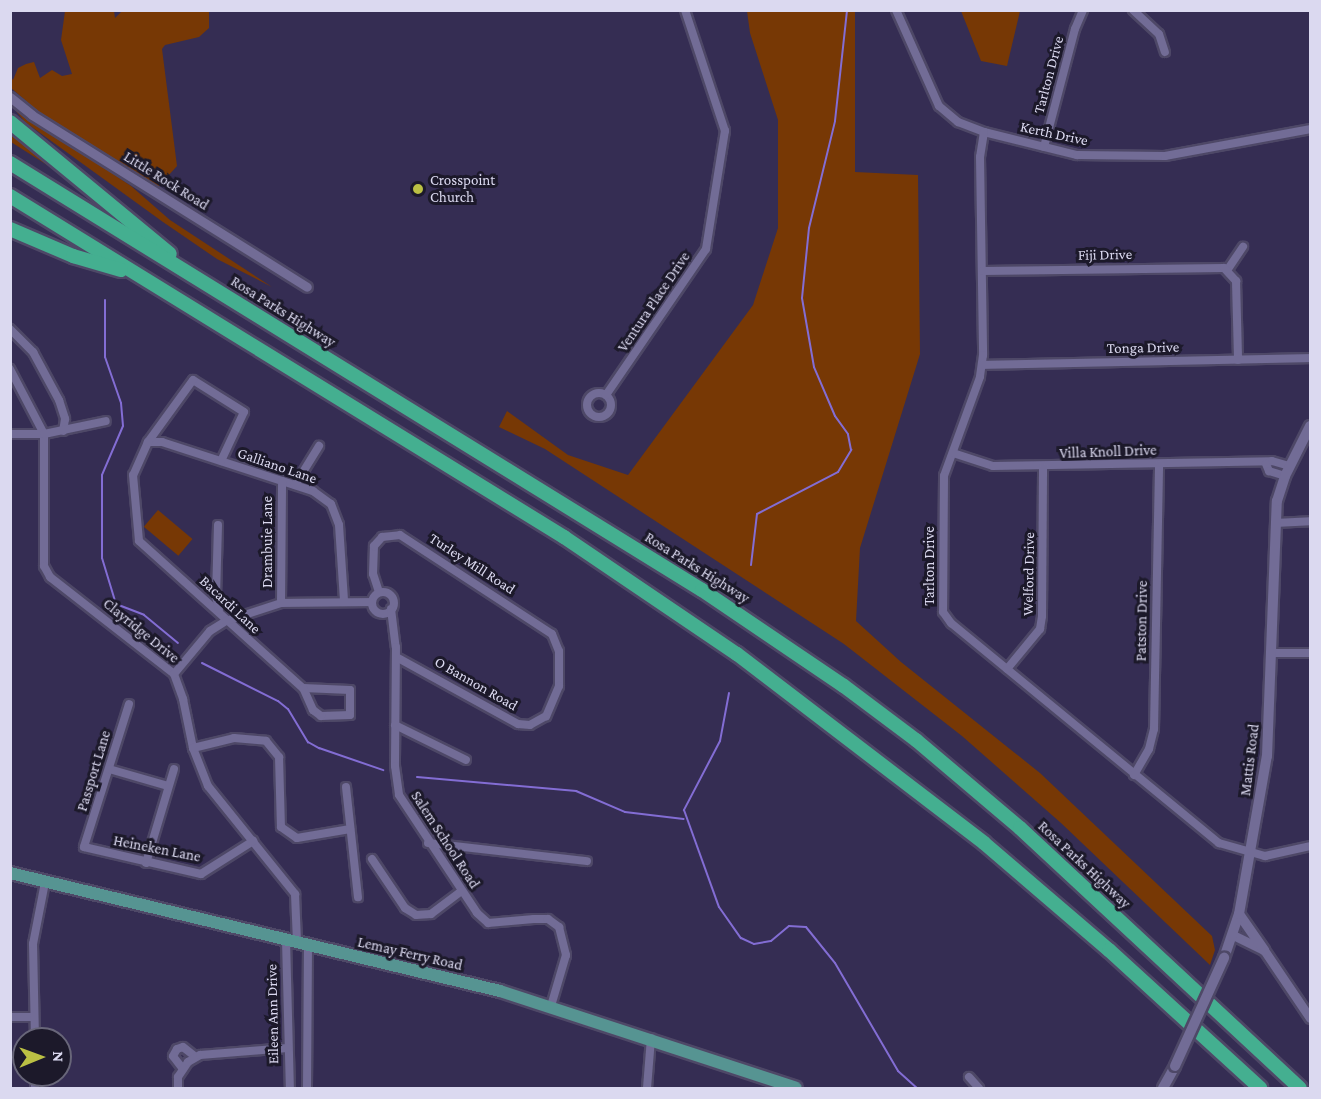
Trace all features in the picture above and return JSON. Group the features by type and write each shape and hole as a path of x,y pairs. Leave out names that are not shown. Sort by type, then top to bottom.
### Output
{"highway":[{"path":"10,122 198,279"},
{"name":"Rosa Parks Highway","path":"10,163 741,615 844,686 916,740 1020,828 1300,1089"},
{"path":"10,196 564,537 799,699 1052,899 1260,1089"},
{"path":"10,229 73,256 139,275"}],"main road":[{"name":"Mattis Road","path":"1163,1089 1224,958 1239,914 1267,756 1273,653 1275,523 1287,471 1311,426"},
{"name":"Lemay Ferry Road","path":"10,873 551,1006 796,1089"},
{"path":"1239,914 1264,950"}],"street":[{"name":"Ventura Place Drive","path":"606,395 706,249 725,131 685,10"},
{"name":"Kerth Drive","path":"896,10 939,106 958,122 984,132 1087,156 1165,156 1311,129"},
{"name":"Tarlton Drive","path":"1044,147 1075,29 1083,10"},
{"path":"1133,10 1159,34 1165,51"},
{"name":"Little Rock Road","path":"10,97 32,115 307,287"},
{"name":"Tarlton Drive","path":"984,132 980,157 983,271 982,365 944,476 943,612 1006,669 1219,843 1251,854 1278,856 1311,846"},
{"path":"1238,360 1236,281 1228,269 1243,247"},
{"name":"Fiji Drive","path":"983,271 1228,269"},
{"path":"10,329 33,352 59,400 65,419 63,431"},
{"name":"Tonga Drive","path":"982,365 1308,360"},
{"name":"Clayridge Drive","path":"10,369 44,434 44,566 50,577 174,674 183,699 193,748 208,786 295,894 297,942"},
{"name":"Galliano Lane","path":"148,442 193,380 244,412 221,461"},
{"path":"10,434 44,434 106,421"},
{"name":"Galliano Lane","path":"148,442 162,442 313,491 336,512 344,601"},
{"name":"Bacardi Lane","path":"148,442 133,476 140,541 220,611 226,621 303,688 312,710 321,716 350,715 350,690 303,688"},
{"path":"295,485 319,446"},
{"name":"Villa Knoll Drive","path":"953,453 993,466 1266,464 1269,471 1287,471"},
{"name":"Patston Drive","path":"1134,775 1149,749 1154,729 1159,464"},
{"name":"Welford Drive","path":"1006,669 1040,629 1043,467"},
{"name":"Drambuie Lane","path":"281,603 282,481"},
{"path":"1275,523 1311,521"},
{"path":"218,525 216,596 220,611"},
{"name":"Turley Mill Road","path":"379,592 372,554 374,546 389,535 399,535 417,544 539,622"},
{"path":"379,592 392,597 391,609 380,613 372,602 379,592"},
{"path":"174,674 210,632 226,621 281,603 372,602"},
{"name":"Salem School Road","path":"391,609 396,657 395,725 399,795 461,891 488,923 548,919 559,927 566,955 551,1006"},
{"name":"O Bannon Road","path":"396,657 518,724 530,725 546,716 559,686 559,651 552,634 539,622"},
{"path":"1273,653 1311,653"},
{"name":"Passport Lane","path":"84,847 129,704"},
{"path":"395,725 466,760"},
{"path":"193,748 234,738 266,741 279,757 281,827 297,838 350,829"},
{"path":"109,769 168,786"},
{"path":"146,863 174,769"},
{"path":"346,787 358,897"},
{"name":"Heineken Lane","path":"84,847 201,874 253,841"},
{"path":"428,843 587,861"},
{"path":"372,859 405,908 416,915 431,914 461,891"},
{"path":"34,1027 33,944 45,882"},
{"path":"1233,935 1264,950 1311,1018"},
{"path":"297,942 307,1089"},
{"name":"Eileen Ann Drive","path":"290,1089 288,1048 297,942"},
{"path":"10,1017 34,1017"},
{"path":"647,1089 651,1038"},
{"path":"183,1069 173,1056 177,1049 183,1047 196,1057"},
{"path":"178,1089 183,1069 196,1057 288,1048"},
{"path":"969,1077 979,1089"}],"shaded area":[{"path":"65,11 114,11 115,18 122,11 209,11 209,28 199,37 165,45 162,49 177,166 158,187 39,112 11,88 11,77 13,80 18,68 34,62 40,78 52,70 62,76 72,74 61,40"},
{"path":"747,11 855,11 855,172 918,175 920,354 860,548 856,621 901,662 1040,773 1212,936 1215,950 1210,965 1061,823 962,736 844,644 545,449 499,427 507,411 568,455 628,475 753,305 778,228 778,120 750,33"},
{"path":"961,11 1020,11 1007,66 981,61"},
{"path":"11,105 131,186 170,220 272,287 217,259 163,222 25,122"},
{"path":"10,130 66,177 11,142"},
{"path":"158,510 192,539 178,556 144,527"}],"waterway":[{"path":"751,565 757,514 838,472 851,450 848,434 835,416 814,367 802,298 809,228 835,121 847,10"},
{"path":"105,300 105,357 121,403 123,426 102,475 102,558 116,604 144,615 178,643"},
{"path":"202,663 278,701 288,709 308,742 383,770"},
{"path":"729,693 720,741 684,810 719,907 741,938 754,944 771,941 789,926 806,927 835,963 898,1071 917,1088"},
{"path":"417,777 576,791 625,812 684,819"}],"place":[{"name":"Crosspoint Church","path":"418,189"}]}
